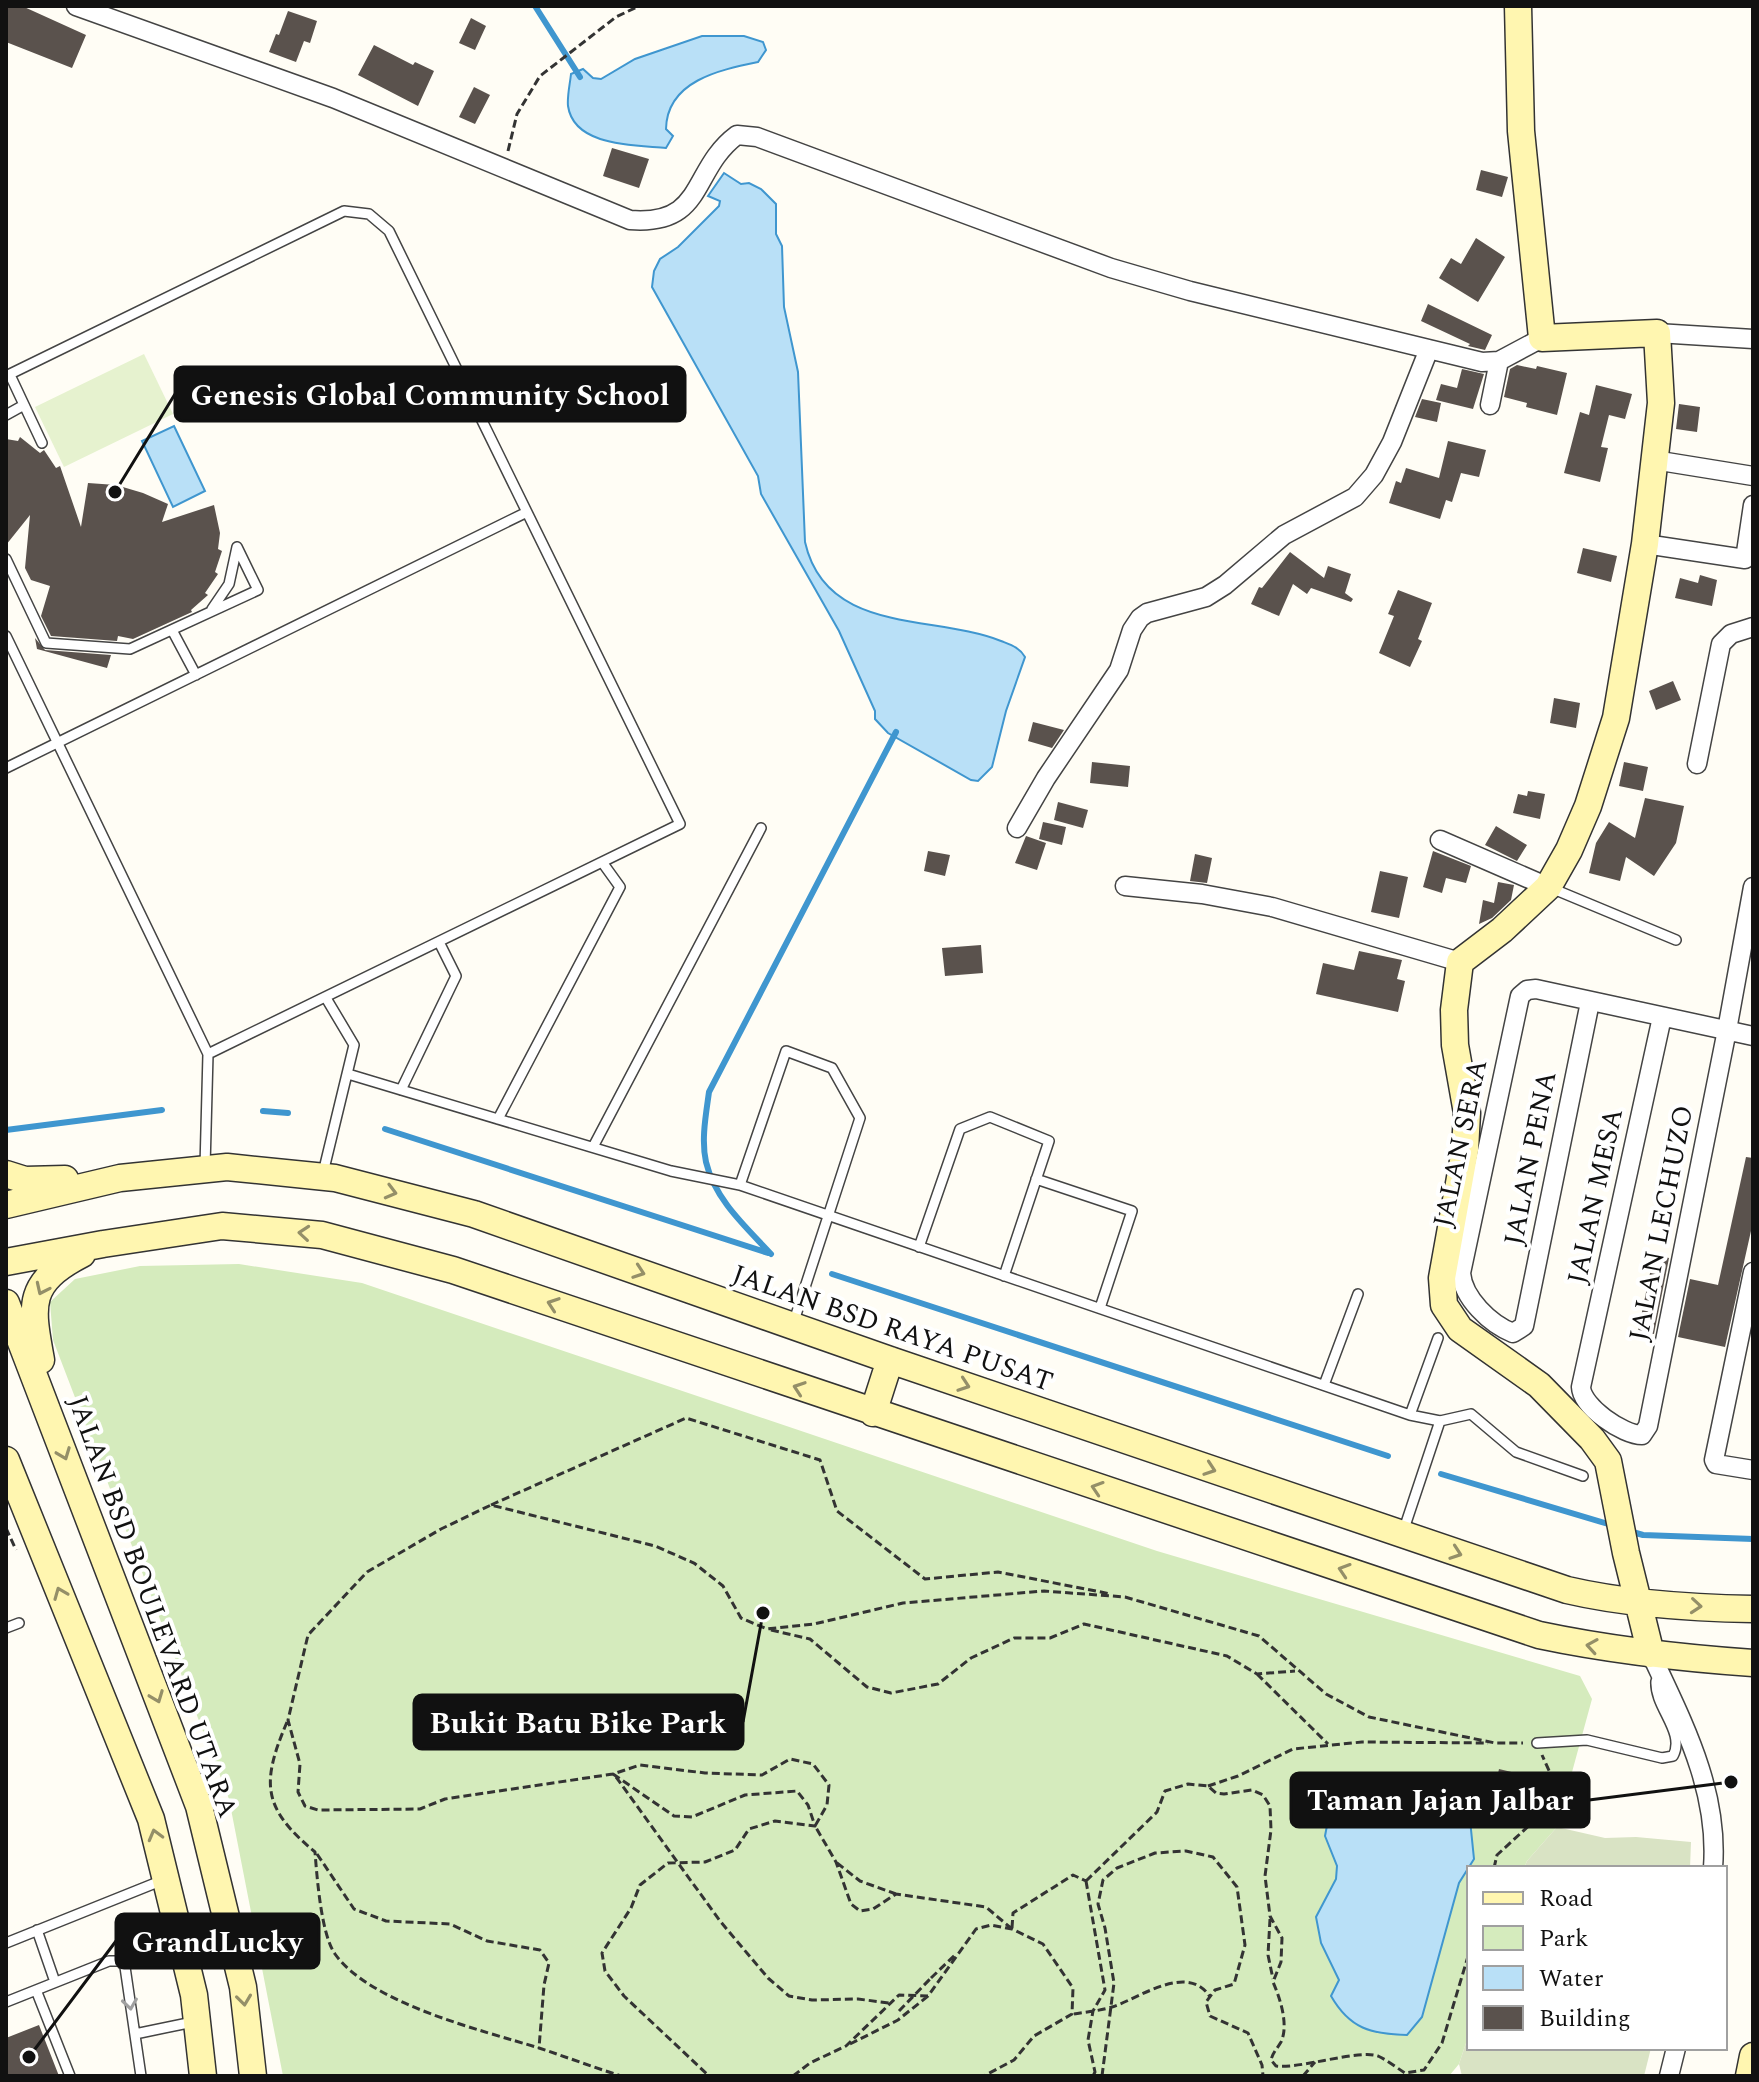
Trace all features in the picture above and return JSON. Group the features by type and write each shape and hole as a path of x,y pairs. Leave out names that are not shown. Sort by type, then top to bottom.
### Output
{"main road":[{"path":"1518,6 1521,131 1542,338 1657,333 1661,403 1645,544 1616,718 1588,806 1569,850 1548,887 1502,930 1460,962 1454,1010 1455,1045 1467,1113 1465,1150 1442,1278 1444,1305 1460,1329 1539,1385 1592,1439 1608,1461 1626,1553 1656,1665"},
{"name":"JALAN BSD RAYA PUSAT","path":"6,1205 120,1178 205,1169 227,1167 322,1176 474,1214 890,1360 1567,1590 1640,1601 1753,1609"},
{"path":"6,1174 25,1180 120,1178"},
{"path":"6,1262 222,1226 322,1235 453,1270 1539,1635 1588,1645 1656,1665 1753,1663"},
{"path":"44,1402 41,1360 32,1312 39,1290 48,1276 62,1265 103,1244"},
{"name":"JALAN BSD BOULEVARD UTARA","path":"6,1303 199,1806 243,1987 253,2076"},
{"path":"873,1413 890,1360"},
{"path":"6,1460 151,1819 194,1995 203,2076"},
{"path":"1749,2076 1753,2056"}],"street":[{"path":"87,8 333,98 630,220 653,222 674,215 689,203 722,147 737,135 757,137 1111,268 1190,291 1482,362 1499,361 1542,338"},
{"path":"1657,333 1753,339"},
{"path":"1017,828 1046,778 1119,670 1132,630 1140,618 1147,613 1206,597 1225,585 1284,535 1355,497 1374,475 1392,442 1429,349"},
{"path":"1490,405 1499,361"},
{"path":"1654,460 1753,476"},
{"path":"1645,544 1745,559 1753,505"},
{"path":"1697,764 1721,644 1731,634 1753,627"},
{"path":"1440,840 1548,887"},
{"path":"1125,886 1202,894 1272,907 1460,962"},
{"name":"JALAN LECHUZO","path":"1648,1426 1753,887"},
{"name":"JALAN SERA","path":"1465,1290 1462,1284 1463,1262 1520,996 1527,990 1536,989 1590,1002"},
{"path":"1590,1002 1753,1036"},
{"name":"JALAN PENA","path":"1465,1290 1474,1304 1506,1330 1513,1333 1524,1326 1590,1002"},
{"name":"JALAN MESA","path":"1648,1426 1642,1435 1624,1431 1583,1399 1581,1387 1662,1017"},
{"path":"1753,1272 1714,1456 1716,1464 1722,1467 1753,1470"},
{"path":"1656,1665 1692,1742 1704,1778 1713,1825 1713,1866"},
{"path":"1669,2076 1676,2050"}],"lane":[{"path":"42,443 8,376 344,211 369,214 389,231 680,824 208,1054"},
{"path":"6,415 24,405"},
{"path":"6,768 525,513"},
{"path":"6,559 46,643 130,649 258,590 237,547 229,584 210,612"},
{"path":"172,630 196,675"},
{"path":"6,636 208,1054 205,1169"},
{"path":"593,1147 761,828"},
{"path":"498,1119 620,887 602,862"},
{"path":"1548,887 1676,940"},
{"path":"401,1090 456,976 439,942"},
{"path":"322,1176 354,1045 326,998"},
{"path":"740,1185 786,1051 832,1068 860,1118 792,1326"},
{"path":"348,1074 698,1177 740,1185 1410,1415 1440,1421 1471,1414 1516,1452 1583,1476"},
{"path":"919,1247 960,1129 990,1117 1049,1141 1004,1276"},
{"path":"1036,1179 1132,1211 1100,1308"},
{"path":"1324,1385 1358,1294"},
{"path":"1410,1415 1438,1338"},
{"path":"1402,1534 1440,1421"},
{"path":"6,1628 19,1623"},
{"path":"1537,1743 1587,1740 1662,1758 1673,1756 1676,1739 1656,1692 1656,1665"},
{"path":"6,1943 166,1878"},
{"path":"37,1930 55,1982"},
{"path":"6,2002 109,1961 120,1961 125,1967 141,2076"},
{"path":"36,1990 70,2076"},
{"path":"135,2034 197,2022"}],"path":[{"path":"503,170 517,114 540,76 616,17 639,6"},
{"path":"539,2048 549,1963 540,1950 487,1941 450,1924 386,1921 354,1909 315,1852 294,1835 275,1807 268,1787 277,1746 288,1720 308,1635 367,1572 441,1529 686,1418 820,1460 837,1511 925,1579 998,1572 1125,1597 1259,1636 1326,1694 1369,1717 1495,1743"},
{"path":"491,1505 655,1546 694,1563 723,1586 741,1618 767,1629 810,1639 867,1687 891,1693 938,1684 971,1658 1014,1638 1050,1638 1084,1624 1227,1656 1257,1674 1329,1745"},
{"path":"6,1528 16,1551"},
{"path":"767,1629 814,1624 903,1603 1044,1591 1125,1597"},
{"path":"1257,1674 1297,1671"},
{"path":"288,1720 300,1764 298,1792 305,1806 318,1810 420,1809 445,1799 613,1774 640,1765 705,1773 762,1775 790,1759 813,1764 829,1785 827,1805 815,1826"},
{"path":"1086,1881 1157,1812 1165,1791 1188,1784 1208,1786 1238,1776 1293,1749 1362,1742 1537,1743 1551,1775 1546,1810 1497,1855 1494,1866"},
{"path":"613,1774 674,1816 692,1817 745,1795 797,1791 808,1805 815,1826 836,1862 851,1904 860,1911 873,1909 896,1894"},
{"path":"613,1774 720,1921 768,1978 789,1996 812,2000 858,1999 890,2003"},
{"path":"1208,1786 1216,1793 1224,1794 1252,1790 1263,1795 1270,1806 1271,1830 1265,1876 1270,1916 1268,1955 1273,1982 1283,2005 1282,2041 1274,2050 1271,2060 1276,2066 1290,2068 1376,2055 1405,2073 1424,2070 1442,2043 1467,1960"},
{"path":"709,2076 624,1996 605,1971 602,1953 631,1908 640,1885 668,1863 705,1862 735,1850 749,1829 775,1821 815,1826"},
{"path":"1102,2076 1114,1983 1098,1904 1103,1880 1117,1868 1155,1853 1186,1851 1213,1857 1237,1887 1245,1945 1234,1984 1215,1990 1206,2002 1210,2016 1248,2033 1262,2065 1263,2076"},
{"path":"315,1852 319,1901 334,1953 366,1982 393,1998 499,2037 621,2076"},
{"path":"836,1862 860,1881 896,1894 986,1907 1012,1929 1043,1944 1073,1988 1072,2014"},
{"path":"1012,1929 1013,1913 1073,1875 1086,1881"},
{"path":"1086,1881 1105,1990 1093,2011 1088,2040 1095,2072 1093,2076"},
{"path":"1270,1916 1282,1938 1281,1962 1273,1982"},
{"path":"793,2076 810,2063 898,2020 928,1996 976,1929 991,1925 1012,1929"},
{"path":"899,2011 961,1948"},
{"path":"984,2076 1014,2060 1034,2036 1072,2014 1113,2007 1166,1984 1192,1981 1203,1987 1210,1997"},
{"path":"846,2046 899,1995 928,1996"},
{"path":"1303,2076 1315,2062"}],"green space":[{"path":"144,354 173,414 64,467 35,407"},
{"path":"239,1264 362,1283 1157,1551 1580,1676 1592,1699 1557,1827 1525,1866 1467,1866 1467,2040 1459,2064 1449,2076 283,2076 229,1799 53,1340 50,1302 75,1279 140,1266"},
{"path":"1557,1827 1605,1838 1636,1837 1691,1842 1690,1866 1525,1866"},
{"path":"1467,2040 1467,2050 1650,2050 1644,2076 1462,2076 1459,2064"}],"water":[{"path":"702,36 744,36 763,42 766,50 758,62 712,74 685,89 675,99 669,113 666,129 673,136 666,148 623,144 594,137 573,119 568,106 571,74 583,69 593,78 601,79 635,59"},
{"path":"724,173 741,184 749,183 761,189 776,204 776,234 782,246 784,307 798,372 805,542 817,572 835,593 858,607 885,616 1001,641 1025,657 1006,711 992,767 978,781 971,780 888,733 875,719 875,711 839,631 761,494 758,476 652,287 654,271 660,259 678,247 719,206 720,201 708,196"},
{"path":"174,426 205,491 173,507 142,441"},
{"path":"1378,1779 1452,1796 1470,1820 1474,1859 1459,1883 1422,2017 1407,2035 1363,2028 1346,2016 1331,1996 1339,1980 1321,1943 1316,1917 1336,1879 1337,1866 1325,1836 1333,1794 1345,1783"}],"building":[{"path":"6,6 22,6 86,35 72,68 6,42"},
{"path":"288,11 317,21 310,43 304,41 296,62 269,52"},
{"path":"471,18 486,26 475,50 459,43"},
{"path":"374,45 413,65 415,62 434,71 418,106 358,75"},
{"path":"474,87 490,95 475,124 459,117"},
{"path":"612,148 649,159 639,188 603,176"},
{"path":"1481,170 1508,177 1502,197 1476,190"},
{"path":"1476,238 1505,257 1478,302 1439,278 1451,258 1461,264"},
{"path":"1428,304 1492,335 1485,350 1468,346 1470,344 1421,321"},
{"path":"1517,365 1567,373 1557,415 1504,397 1510,369"},
{"path":"1462,369 1484,374 1473,409 1436,400 1441,384 1457,388"},
{"path":"1596,385 1632,394 1625,419 1609,415 1601,447 1608,448 1600,482 1564,473 1580,412 1589,415"},
{"path":"1422,399 1441,403 1437,422 1415,417"},
{"path":"1679,404 1700,407 1697,432 1676,429"},
{"path":"20,437 40,453 44,450 56,468 60,466 81,527 88,483 116,485 168,504 162,522 214,505 220,533 218,549 222,551 215,572 218,574 205,593 208,595 192,612 133,639 118,636 117,641 51,636 41,616 50,586 31,580 25,568 30,515 6,545 6,439 18,441"},
{"path":"1448,441 1486,450 1479,477 1461,473 1452,502 1446,500 1440,519 1389,503 1396,481 1401,483 1406,468 1439,478"},
{"path":"1583,548 1617,556 1611,582 1577,573"},
{"path":"1290,552 1324,578 1328,566 1351,574 1345,593 1353,599 1351,602 1311,588 1307,594 1293,584 1279,616 1251,604 1259,587 1262,588"},
{"path":"1700,575 1717,580 1712,606 1675,598 1680,578 1698,583"},
{"path":"1398,590 1432,603 1418,639 1422,641 1410,667 1379,653 1394,616 1388,614"},
{"path":"35,638 45,650 111,655 107,668 37,649"},
{"path":"1673,681 1681,700 1656,710 1649,691"},
{"path":"1554,698 1580,703 1576,728 1550,723"},
{"path":"1033,722 1064,730 1052,748 1028,741"},
{"path":"1092,762 1130,766 1128,787 1090,783"},
{"path":"1624,762 1648,767 1643,791 1619,786"},
{"path":"1528,791 1545,794 1540,819 1513,813 1518,794 1527,796"},
{"path":"1645,798 1684,806 1676,843 1654,876 1626,857 1620,881 1589,873 1596,843 1609,822 1635,838"},
{"path":"1058,802 1088,810 1083,828 1054,820"},
{"path":"1043,822 1066,827 1062,845 1039,839"},
{"path":"1496,826 1527,845 1517,861 1485,845"},
{"path":"1026,836 1046,843 1037,870 1015,863"},
{"path":"928,851 950,855 945,876 924,871"},
{"path":"1433,851 1471,866 1466,883 1446,878 1442,893 1423,887"},
{"path":"1195,854 1212,858 1207,883 1190,881"},
{"path":"1380,871 1408,877 1399,918 1371,912"},
{"path":"1498,882 1514,885 1511,900 1492,918 1479,924 1483,900 1494,903"},
{"path":"981,945 983,973 945,976 942,948"},
{"path":"1359,951 1402,960 1397,979 1405,981 1398,1012 1316,994 1323,963 1354,970"},
{"path":"1746,1157 1753,1158 1753,1222 1725,1347 1678,1337 1690,1279 1718,1285"},
{"path":"1654,1254 1669,1258 1654,1334 1638,1331"},
{"path":"1499,1769 1524,1775 1519,1801 1493,1796"},
{"path":"39,2025 59,2076 6,2076 6,2038"}],"waterway":[{"path":"535,6 580,77"},
{"path":"771,1254 732,1212 710,1176 704,1145 709,1092 896,732"},
{"path":"6,1130 162,1110"},
{"path":"263,1111 288,1113"},
{"path":"385,1129 768,1253"},
{"path":"832,1274 1388,1456"},
{"path":"1441,1474 1615,1526"},
{"path":"1629,1531 1643,1535 1753,1539"}],"place":[{"name":"Genesis Global Community School","path":"115,492"},
{"name":"Bukit Batu Bike Park","path":"763,1613"},
{"name":"Taman Jajan Jalbar","path":"1731,1782"},
{"name":"GrandLucky","path":"29,2057"}]}
